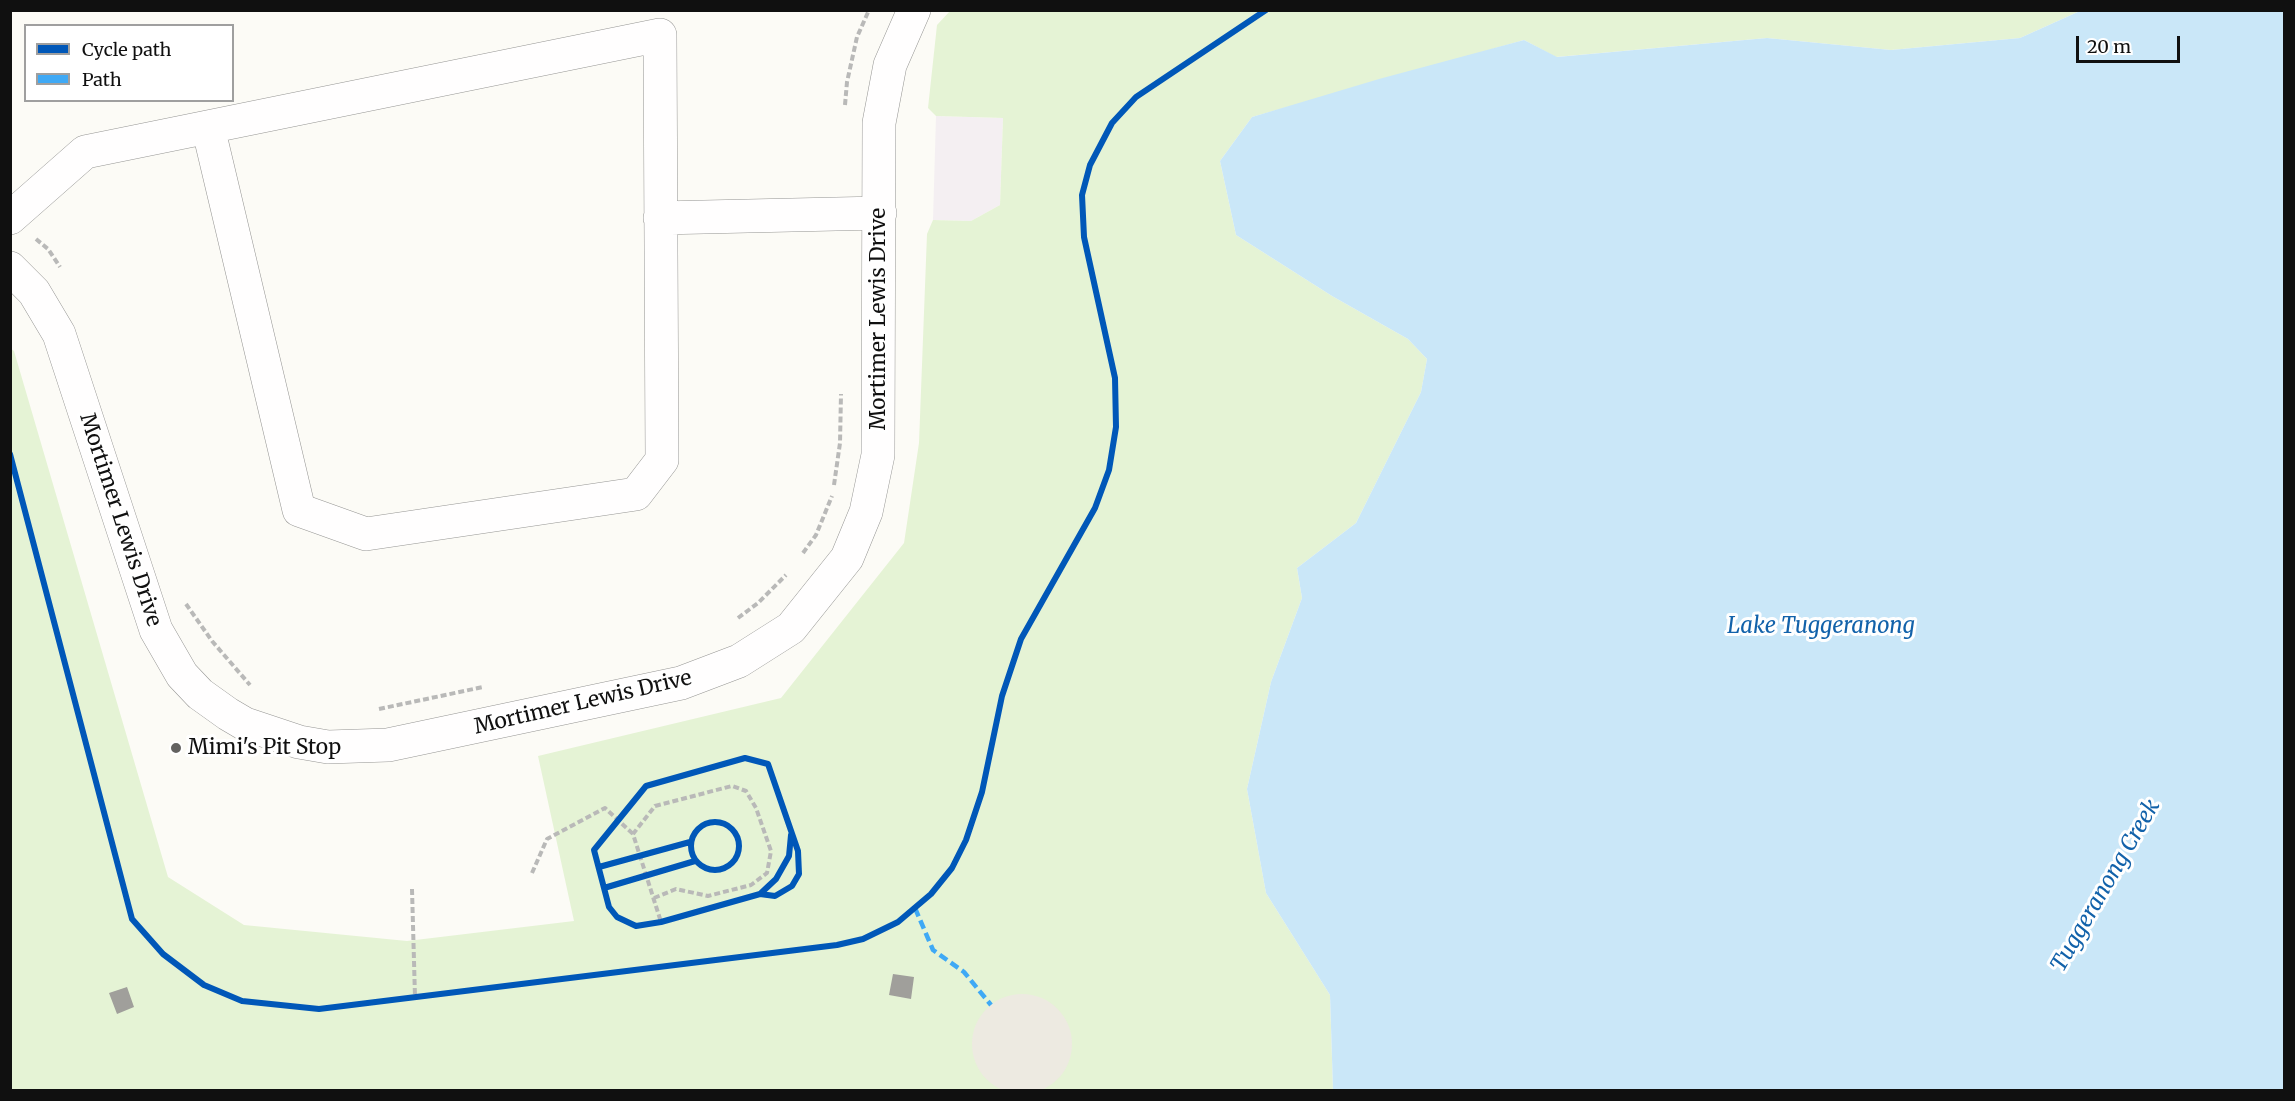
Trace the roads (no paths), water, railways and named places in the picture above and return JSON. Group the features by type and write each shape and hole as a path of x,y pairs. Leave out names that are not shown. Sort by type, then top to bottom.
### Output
{"street":[{"name":"Mortimer Lewis Drive","path":"10,268 34,292 59,334 156,630 182,675 200,694 245,724 299,742 328,747 388,745 681,683 739,662 791,628 847,558 866,512 878,455 879,123 890,65 914,10"},
{"path":"11,218 85,152 208,127 664,23 660,218 662,460 636,494 366,534 299,510 208,127"},
{"path":"660,218 880,213"}],"water":[{"name":"Lake Tuggeranong","path":"2080,11 2284,11 2284,1090 1333,1090 1330,995 1266,893 1247,789 1271,682 1302,598 1297,568 1356,523 1421,392 1427,359 1408,339 1332,296 1236,235 1220,161 1252,117 1379,79 1524,40 1557,57 1767,38 1891,50 2020,38"}],"place":[{"name":"Mimi's Pit Stop","path":"176,748"}],"water label":[{"name":"Tuggeranong Creek","path":"2106,886"}]}
